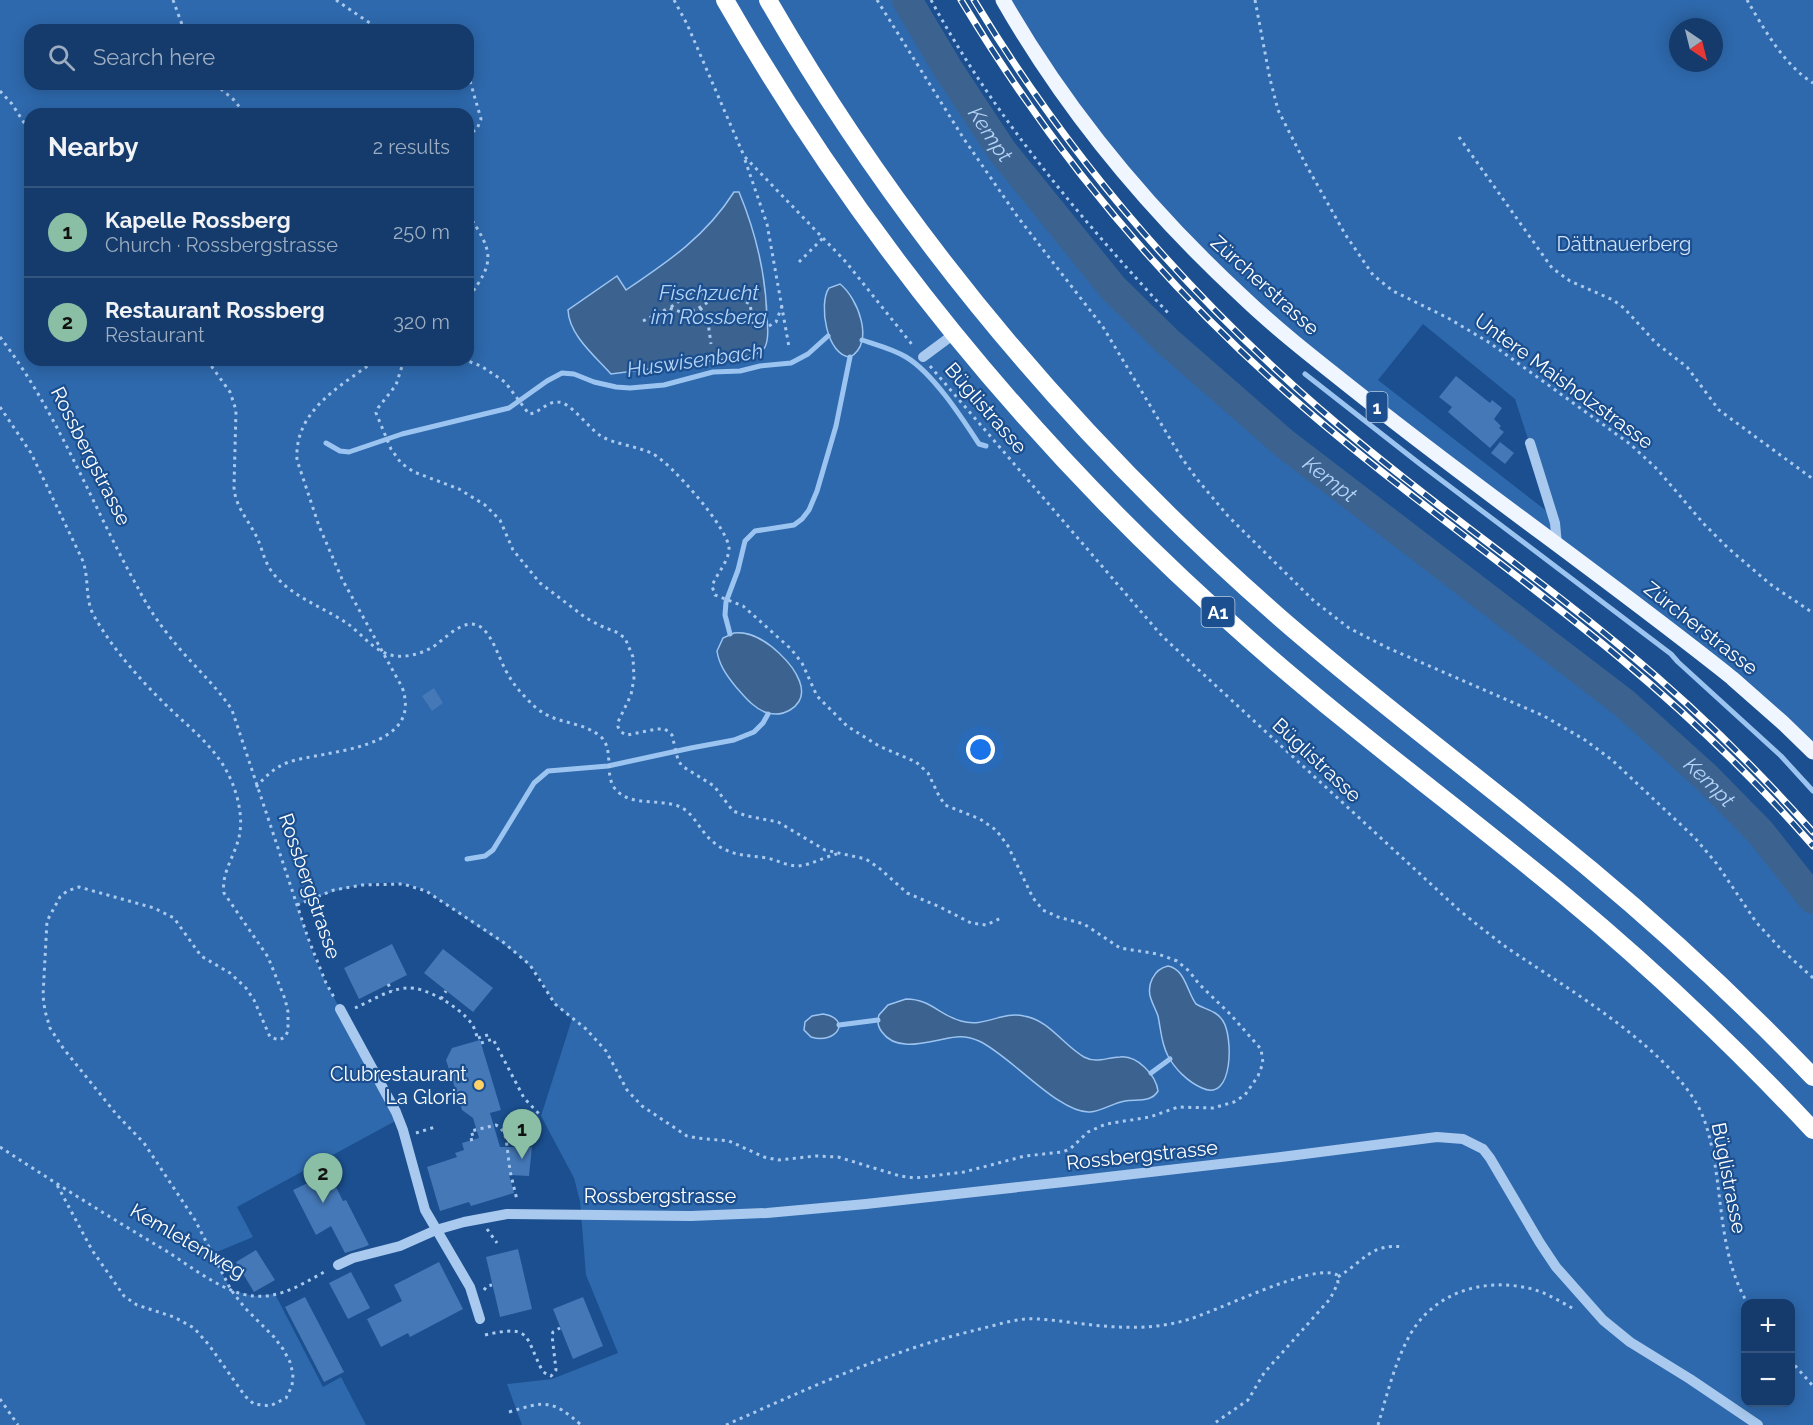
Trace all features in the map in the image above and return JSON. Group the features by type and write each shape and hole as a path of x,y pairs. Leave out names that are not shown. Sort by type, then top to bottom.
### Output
{"highway":[{"name":"A1","path":"725,0 780,92 895,258 954,334 1060,456 1114,513 1186,583 1296,680 1540,875 1634,955 1724,1039 1813,1130"},
{"name":"A1","path":"768,0 848,128 892,193 944,263 1028,366 1125,471 1212,556 1303,638 1659,927 1742,1005 1813,1077"}],"main road":[{"name":"Zürcherstrasse","path":"1003,0 1042,63 1081,117 1151,202 1211,267 1293,341 1433,451 1724,671 1774,714 1813,752"}],"street":[{"path":"923,357 954,334"},
{"path":"1530,443 1555,523 1557,545"},
{"path":"341,1011 396,1112 405,1136 423,1203 436,1230 470,1287 480,1319"},
{"name":"Rossbergstrasse","path":"436,1230 484,1218 521,1214 691,1216 767,1213 1281,1157 1420,1138 1463,1139 1483,1149 1490,1158 1556,1267 1603,1320 1630,1342 1758,1425"},
{"path":"338,1265 357,1257 400,1246 436,1230"}],"path":[{"path":"173,0 182,24"},
{"path":"336,0 371,24"},
{"name":"Büglistrasse","path":"674,0 687,24 735,140 744,156 858,276 923,357 1132,603 1185,659 1459,910 1506,947 1621,1027 1653,1053 1682,1082 1705,1121 1731,1262 1746,1299"},
{"path":"877,0 975,157 1017,216 1103,327 1181,457 1228,516 1314,601 1349,628 1386,647 1544,716 1585,740 1612,760 1661,804 1706,850 1756,922 1813,978"},
{"path":"931,0 982,85 1030,152 1086,222 1169,314"},
{"name":"Untere Maisholzstrasse","path":"1255,0 1268,72 1278,110 1345,234 1373,274 1403,298 1448,318 1490,343 1630,444 1658,469 1728,549 1770,584 1813,613"},
{"path":"1747,0 1792,65 1813,83"},
{"path":"222,90 240,108"},
{"path":"472,90 481,119 474,131"},
{"path":"0,91 24,122"},
{"path":"1459,137 1552,268 1570,281 1613,300 1624,308 1656,343 1687,367 1719,410 1813,479"},
{"path":"744,156 767,224 789,347"},
{"path":"474,223 488,253 487,268 474,290"},
{"path":"799,262 823,238"},
{"path":"644,321 670,308 693,291 702,293 709,301"},
{"path":"670,308 681,312 700,308 723,295 735,296 751,306 754,324 768,326 776,322 783,304"},
{"path":"700,308 707,315 711,344"},
{"name":"Rossbergstrasse","path":"0,337 22,367 53,418 147,605 169,636 215,687 232,710 315,959 341,1011"},
{"path":"297,905 334,890 362,885 403,885 426,891 503,942 530,965 555,1004 586,1029 606,1051 627,1090 642,1106 687,1136 729,1141 771,1159 838,1157 900,1176 915,1178 975,1169 1025,1156 1062,1152 1070,1149 1088,1132 1099,1127 1150,1117 1178,1107 1219,1107 1234,1102 1245,1095 1262,1069 1263,1053 1184,966 1165,956 1120,948 1084,924 1043,910 1033,898 1008,846 996,830 980,819 945,805 928,773 916,762 879,746 842,722 817,696 802,663 791,649 759,619 731,600 713,592 712,586 728,556 728,539 670,466 651,453 602,437 564,403 555,402 532,414 527,413 517,397 498,376 474,363"},
{"path":"211,366 235,404 235,500 255,533 269,567 286,585 313,605 348,624 384,654 398,656 422,652 461,626 477,625 485,632 507,672 528,701 548,717 598,735 607,746 609,773 614,788 619,792 636,800 681,807 689,813 713,843 735,854 769,858 798,866 838,853"},
{"path":"256,787 271,772 284,765 354,748 380,738 394,729 403,716 406,701 402,687 336,567 299,468 297,450 300,430 311,412 368,366"},
{"path":"402,366 396,386 377,410 377,418 389,445 398,460 414,472 459,489 485,505 500,520 511,546 524,565 544,586 586,618 625,638 633,657 634,678 631,695 619,717 618,728 621,732 627,735 665,729 672,735 677,757 682,766 714,786 734,811 778,822 816,846 866,859 904,891 971,924 986,925 1001,918"},
{"path":"0,407 31,453 82,559 86,570 88,602 95,618 144,683 215,752 228,773 238,800 241,832 226,873 223,890 234,909 265,950 276,973 288,1012 289,1027 285,1037 275,1040 270,1037 254,1000 246,988 230,973 201,956 174,918 160,910 83,888 75,888 63,894 50,914 46,929 43,996 47,1019 57,1041 119,1118 144,1143 195,1220 231,1290 245,1308 274,1337 290,1362 293,1374 290,1391 286,1398 275,1405 261,1407 251,1402 194,1328 174,1317 137,1305 124,1296 92,1250 56,1184"},
{"path":"388,984 392,991"},
{"path":"341,1011 392,991 413,987 441,999 470,1022 479,1040"},
{"path":"441,999 446,991"},
{"path":"479,1040 491,1034"},
{"path":"479,1040 493,1039 524,1098 541,1116"},
{"path":"470,1140 474,1139 471,1131 490,1125 496,1125 503,1131 507,1138 510,1171 521,1214"},
{"path":"405,1136 435,1127"},
{"name":"Kemletenweg","path":"0,1147 56,1184 231,1290 253,1296 275,1294 293,1288 338,1265"},
{"path":"490,1234 497,1243"},
{"path":"1338,1277 1378,1248 1404,1247"},
{"path":"726,1425 870,1363 976,1330 1035,1319 1115,1327 1160,1326 1191,1319 1307,1275 1332,1272 1338,1277"},
{"path":"1212,1425 1248,1400 1264,1373 1330,1299 1338,1283 1338,1277"},
{"path":"1378,1425 1394,1372 1410,1335 1432,1308 1450,1296 1484,1286 1522,1287 1542,1292 1582,1314"},
{"path":"485,1335 510,1330 522,1333 531,1342 543,1372 551,1376 556,1370 552,1335 560,1328"},
{"path":"1795,1365 1813,1386"},
{"path":"0,1399 18,1425"},
{"path":"509,1412 549,1404 564,1411 581,1425"}],"green space":[{"path":"0,0 918,0 963,78 1064,208 1097,282 1160,347 1263,438 1402,541 1597,692 1722,804 1813,912 1813,1425 522,1425 507,1384 552,1379 618,1353 586,1275 580,1201 574,1178 541,1116 572,1019 555,1004 536,972 517,954 426,891 395,883 361,885 297,905 315,959 326,983 399,1119 237,1207 253,1237 212,1254 231,1290 253,1296 275,1294 323,1387 341,1377 366,1425 0,1425","holes":["734,192 757,245 763,275 767,303 767,337 762,351 749,356 611,374 585,345 569,318 617,277 626,290 672,258 699,235","825,296 853,301 861,321 862,341 856,353 846,357 834,346 827,331","738,633 759,639 777,650 797,674 801,684 781,714 767,713 751,704 723,668 717,651 723,638","1171,966 1179,973 1196,1004 1218,1015 1224,1023 1229,1046 1228,1071 1225,1079 1214,1089 1188,1078 1175,1066 1165,1050 1150,984 1155,973","913,999 921,1001 958,1019 974,1023 1010,1016 1033,1018 1089,1060 1099,1061 1123,1057 1134,1060 1144,1066 1158,1092 1146,1099 1123,1101 1095,1110 1084,1111 1071,1108 1044,1091 988,1045 974,1039 963,1037 910,1044 898,1043 888,1038 880,1029 878,1022 881,1011 894,1002","830,1015 838,1022 830,1038 814,1039"]},
{"name":"Dättnauerberg","path":"1003,0 1813,0 1813,752 1798,737 1345,383 1151,202","holes":["1423,324 1515,399 1553,516 1378,380"]}],"water":[{"name":"Fischzucht im Rossberg","path":"734,192 739,192 745,207 762,270 768,330 764,349 749,356 611,374 578,336 569,319 568,310 617,276 626,290 657,269 699,235"},
{"path":"840,284 857,309 863,331 862,342 858,350 850,357 835,348 830,339 825,317 824,305 829,288"},
{"path":"734,633 759,638 791,666 800,681 801,697 790,710 771,714 759,709 730,679 717,651 723,638"},
{"path":"1168,966 1174,968 1182,976 1196,1004 1217,1015 1223,1021 1226,1029 1228,1066 1220,1086 1213,1090 1202,1088 1182,1075 1171,1061 1164,1046 1158,1016 1151,999 1150,983 1159,970"},
{"path":"906,999 929,1004 953,1018 970,1023 1016,1015 1033,1018 1084,1057 1098,1060 1115,1057 1133,1059 1150,1073 1158,1091 1148,1099 1125,1101 1090,1112 1078,1110 1049,1094 1005,1058 976,1040 959,1037 907,1044 889,1039 880,1028 879,1015 888,1005"},
{"path":"823,1014 837,1021 838,1030 834,1035 828,1037 820,1039 811,1037 804,1030 805,1022 812,1016"}],"building":[{"path":"1456,376 1490,403 1492,400 1502,408 1494,419 1504,432 1490,448 1448,412 1452,407 1439,397"},
{"path":"1500,442 1514,453 1505,464 1491,453"},
{"path":"434,688 443,703 432,711 422,696"},
{"path":"392,944 407,975 359,999 344,968"},
{"path":"443,949 493,988 473,1012 424,973"},
{"path":"480,1040 501,1110 490,1113 500,1147 532,1147 529,1176 509,1175 514,1193 471,1206 469,1202 440,1211 427,1167 457,1157 455,1153 464,1150 462,1143 479,1138 473,1118 462,1110 446,1060 452,1048"},
{"path":"329,1173 369,1245 345,1253 331,1226 316,1235 293,1190"},
{"path":"518,1249 532,1309 500,1317 486,1257"},
{"path":"256,1250 275,1280 254,1292 236,1262"},
{"path":"439,1262 463,1309 410,1337 408,1333 381,1347 367,1319 402,1301 394,1285"},
{"path":"351,1272 370,1308 348,1319 329,1283"},
{"path":"305,1297 344,1372 324,1382 285,1307"},
{"path":"583,1297 603,1346 573,1359 553,1309"}],"waterway":[{"name":"Kempt","path":"907,0 948,69 1002,151 1113,288 1167,341 1285,444 1624,703 1706,777 1760,832 1813,899"},
{"name":"Huswisenbach","path":"326,443 340,451 349,452 402,434 509,408 562,373 574,374 616,387 664,385 713,372 740,371 760,366 791,363 808,354 828,336"},
{"path":"862,340 885,347 916,364 946,397 979,444 986,446"},
{"path":"730,634 725,615 726,602 738,570 745,541 755,531 794,525 809,510 817,491 836,426 850,357"},
{"path":"1305,374 1671,654 1781,756 1813,791"},
{"path":"467,859 485,856 493,850 534,783 548,771 608,766 734,740 754,732 768,714"},
{"path":"839,1025 878,1020"},
{"path":"1151,1073 1170,1059"}],"railway":[{"path":"961,0 998,58 1078,171 1121,224 1215,326 1354,450 1585,629 1647,682 1745,773 1813,846"},
{"path":"974,0 1010,57 1088,166 1175,268 1222,317 1270,364 1357,440 1587,619 1650,671 1722,737 1813,832"}],"place":[{"name":"Clubrestaurant La Gloria","path":"479,1085"},
{"name":"Kapelle Rossberg","path":"522,1159"},
{"name":"Restaurant Rossberg","path":"323,1203"}]}
